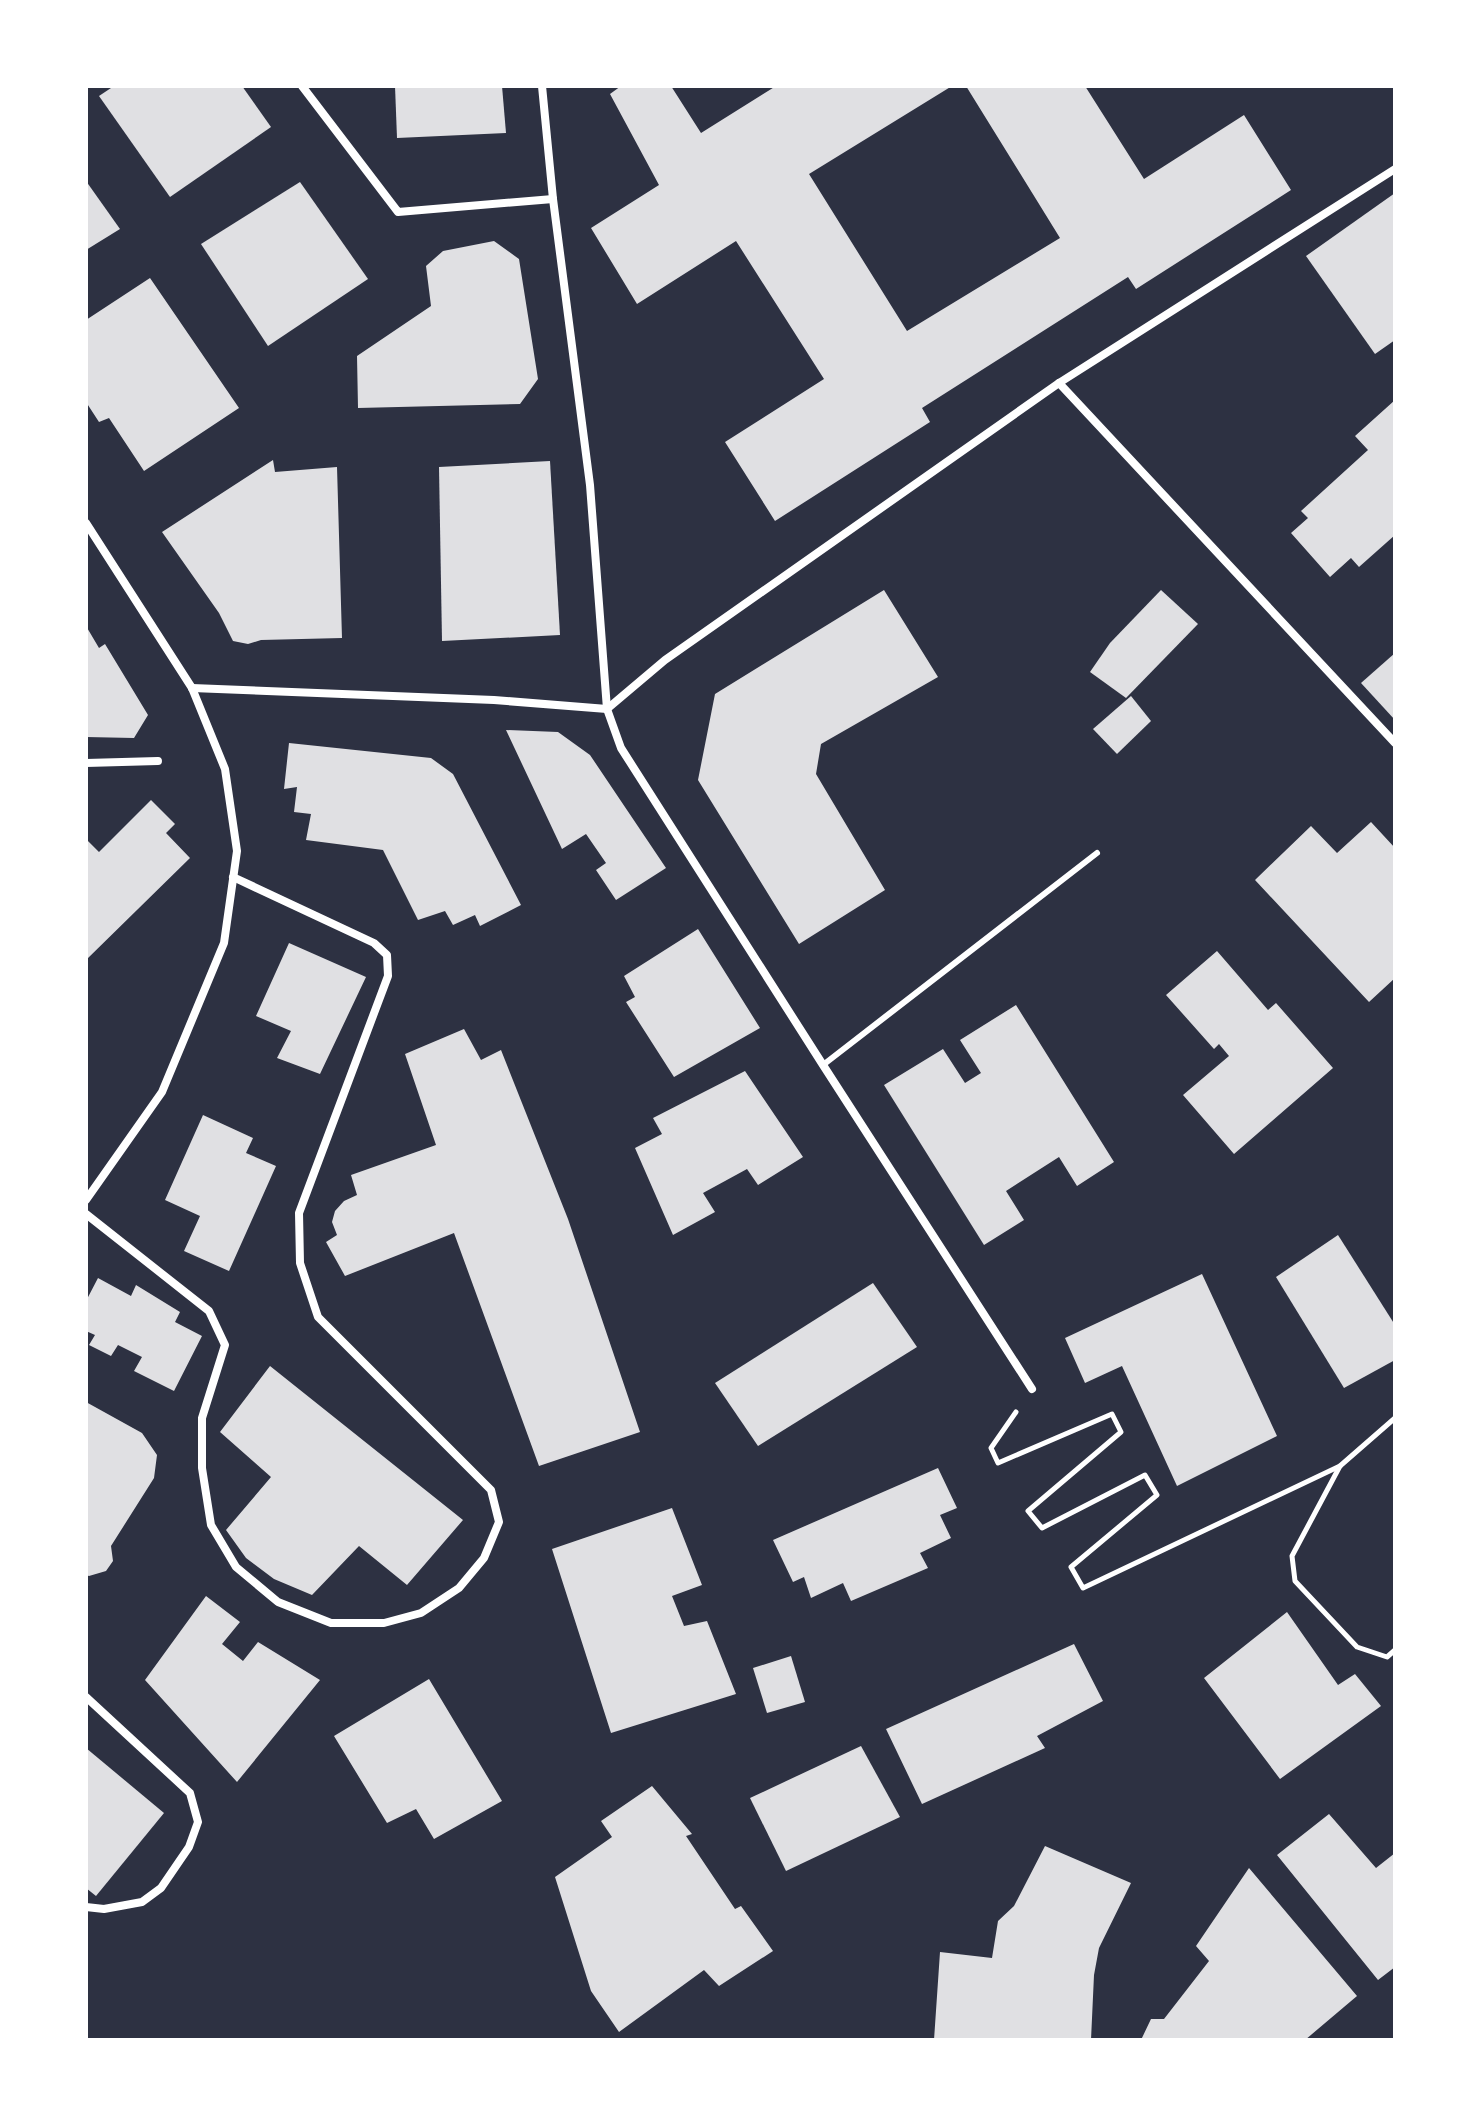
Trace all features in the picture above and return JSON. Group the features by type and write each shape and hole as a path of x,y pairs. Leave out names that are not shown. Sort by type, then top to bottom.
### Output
{"street":[{"path":"302,86 398,212 553,199"},
{"path":"542,86 553,199 590,485 607,709 621,748 1032,1389"},
{"path":"192,688 494,700 607,709 665,660 1059,383 1395,169"},
{"path":"1059,383 1395,743"},
{"path":"86,523 192,688 225,769 237,851 224,943 162,1092 86,1200"},
{"path":"86,763 158,761"},
{"path":"86,1214 209,1311 225,1345 202,1418 202,1468 211,1525 236,1567 278,1602 331,1623 384,1623 421,1613 459,1588 484,1558 499,1522 491,1490 318,1317 300,1263 299,1213 388,976 387,955 374,943 233,877"},
{"path":"86,1697 190,1793 198,1822 189,1847 161,1888 142,1902 104,1909 86,1907"}],"lane":[{"path":"823,1065 1097,853"}],"path":[{"path":"1032,1389 991,1448 998,1463 1112,1414 1121,1432 1028,1511 1042,1528 1145,1475 1157,1495 1071,1567 1083,1588 1340,1466 1395,1418"},
{"path":"1340,1466 1292,1556 1295,1581 1357,1647 1387,1657 1395,1650"}],"building":[{"path":"114,86 242,86 271,127 170,197 99,96"},
{"path":"395,86 502,86 506,133 397,138"},
{"path":"621,86 671,86 701,133 776,86 952,86 809,174 907,331 1060,238 966,86 1085,86 1144,179 1244,115 1291,190 1136,289 1128,277 922,408 930,422 775,521 725,442 824,379 736,241 637,304 591,228 659,185 610,94"},
{"path":"86,181 120,229 86,250"},
{"path":"300,182 368,279 268,346 201,244"},
{"path":"1395,193 1395,340 1375,354 1306,256"},
{"path":"494,241 519,259 538,379 520,404 358,408 357,356 431,306 426,266 443,251"},
{"path":"150,278 239,408 144,471 109,418 99,422 86,402 86,320"},
{"path":"1395,400 1395,535 1359,567 1351,558 1330,577 1291,533 1308,518 1301,511 1368,450 1355,436"},
{"path":"273,460 275,472 337,467 342,638 261,640 248,644 233,641 219,613 162,532"},
{"path":"550,461 560,635 442,641 439,467"},
{"path":"884,590 938,677 821,744 816,774 885,890 799,944 698,780 715,694"},
{"path":"1161,590 1198,624 1126,698 1090,672 1110,643"},
{"path":"86,626 99,648 105,644 148,715 134,738 86,737"},
{"path":"1395,653 1395,720 1361,683"},
{"path":"1131,696 1151,721 1117,754 1093,729"},
{"path":"506,730 558,732 590,755 666,868 616,900 596,870 606,863 586,834 562,849"},
{"path":"289,743 431,758 453,774 521,905 480,926 475,915 453,925 445,911 418,920 383,850 306,840 311,814 294,812 297,787 284,789"},
{"path":"151,800 175,824 166,833 190,858 86,960 86,839 99,852"},
{"path":"1371,822 1395,848 1395,978 1369,1002 1255,880 1311,826 1337,853"},
{"path":"698,929 760,1028 674,1077 626,1002 635,997 624,976"},
{"path":"289,943 366,977 320,1074 277,1058 291,1031 256,1016"},
{"path":"1217,951 1268,1010 1276,1003 1333,1068 1234,1154 1183,1095 1229,1056 1219,1044 1214,1049 1166,995"},
{"path":"1016,1005 1114,1162 1077,1186 1059,1157 1006,1191 1024,1220 984,1245 884,1085 943,1049 965,1083 981,1073 960,1040"},
{"path":"464,1029 481,1060 501,1050 568,1219 640,1432 539,1466 454,1233 345,1276 326,1242 337,1235 332,1222 335,1211 344,1201 357,1195 351,1175 436,1145 405,1054"},
{"path":"745,1071 803,1157 758,1185 747,1169 703,1193 715,1212 673,1235 635,1148 662,1134 653,1118"},
{"path":"203,1115 253,1138 246,1153 276,1166 229,1271 184,1251 200,1216 165,1200"},
{"path":"1338,1235 1395,1325 1395,1360 1344,1388 1276,1277"},
{"path":"1202,1274 1277,1436 1177,1486 1122,1366 1085,1383 1065,1338"},
{"path":"98,1278 131,1296 136,1285 180,1312 175,1322 202,1336 174,1391 134,1371 142,1357 118,1345 111,1356 89,1345 95,1335 86,1331 86,1301"},
{"path":"873,1283 917,1347 758,1446 715,1383"},
{"path":"270,1366 463,1520 407,1585 359,1546 312,1595 274,1579 246,1558 226,1530 271,1477 220,1432"},
{"path":"86,1402 142,1433 157,1455 154,1478 111,1546 113,1561 106,1571 89,1576 86,1575"},
{"path":"938,1468 957,1508 940,1515 951,1538 920,1553 928,1568 851,1601 843,1583 811,1598 804,1577 793,1582 773,1540"},
{"path":"672,1508 702,1585 672,1596 684,1626 707,1621 736,1694 611,1733 552,1549"},
{"path":"206,1596 240,1622 222,1644 243,1661 258,1642 320,1680 237,1782 145,1680"},
{"path":"1287,1612 1338,1685 1355,1674 1381,1706 1280,1779 1204,1678"},
{"path":"1074,1644 1103,1701 1037,1736 1045,1748 922,1804 886,1729"},
{"path":"791,1656 805,1702 767,1713 753,1668"},
{"path":"429,1679 502,1801 434,1839 416,1809 387,1823 334,1736"},
{"path":"861,1746 900,1817 786,1871 750,1798"},
{"path":"86,1748 164,1813 96,1896 86,1888"},
{"path":"652,1786 692,1834 686,1836 735,1909 741,1906 773,1951 719,1986 704,1970 619,2032 591,1991 555,1877 612,1837 601,1821"},
{"path":"1329,1814 1376,1868 1395,1853 1395,1967 1378,1980 1277,1855"},
{"path":"1045,1846 1131,1883 1099,1948 1094,1975 1091,2040 934,2040 940,1952 992,1958 998,1921 1014,1906"},
{"path":"1249,1868 1357,1996 1305,2040 1141,2040 1151,2019 1164,2019 1209,1961 1196,1946"}]}
